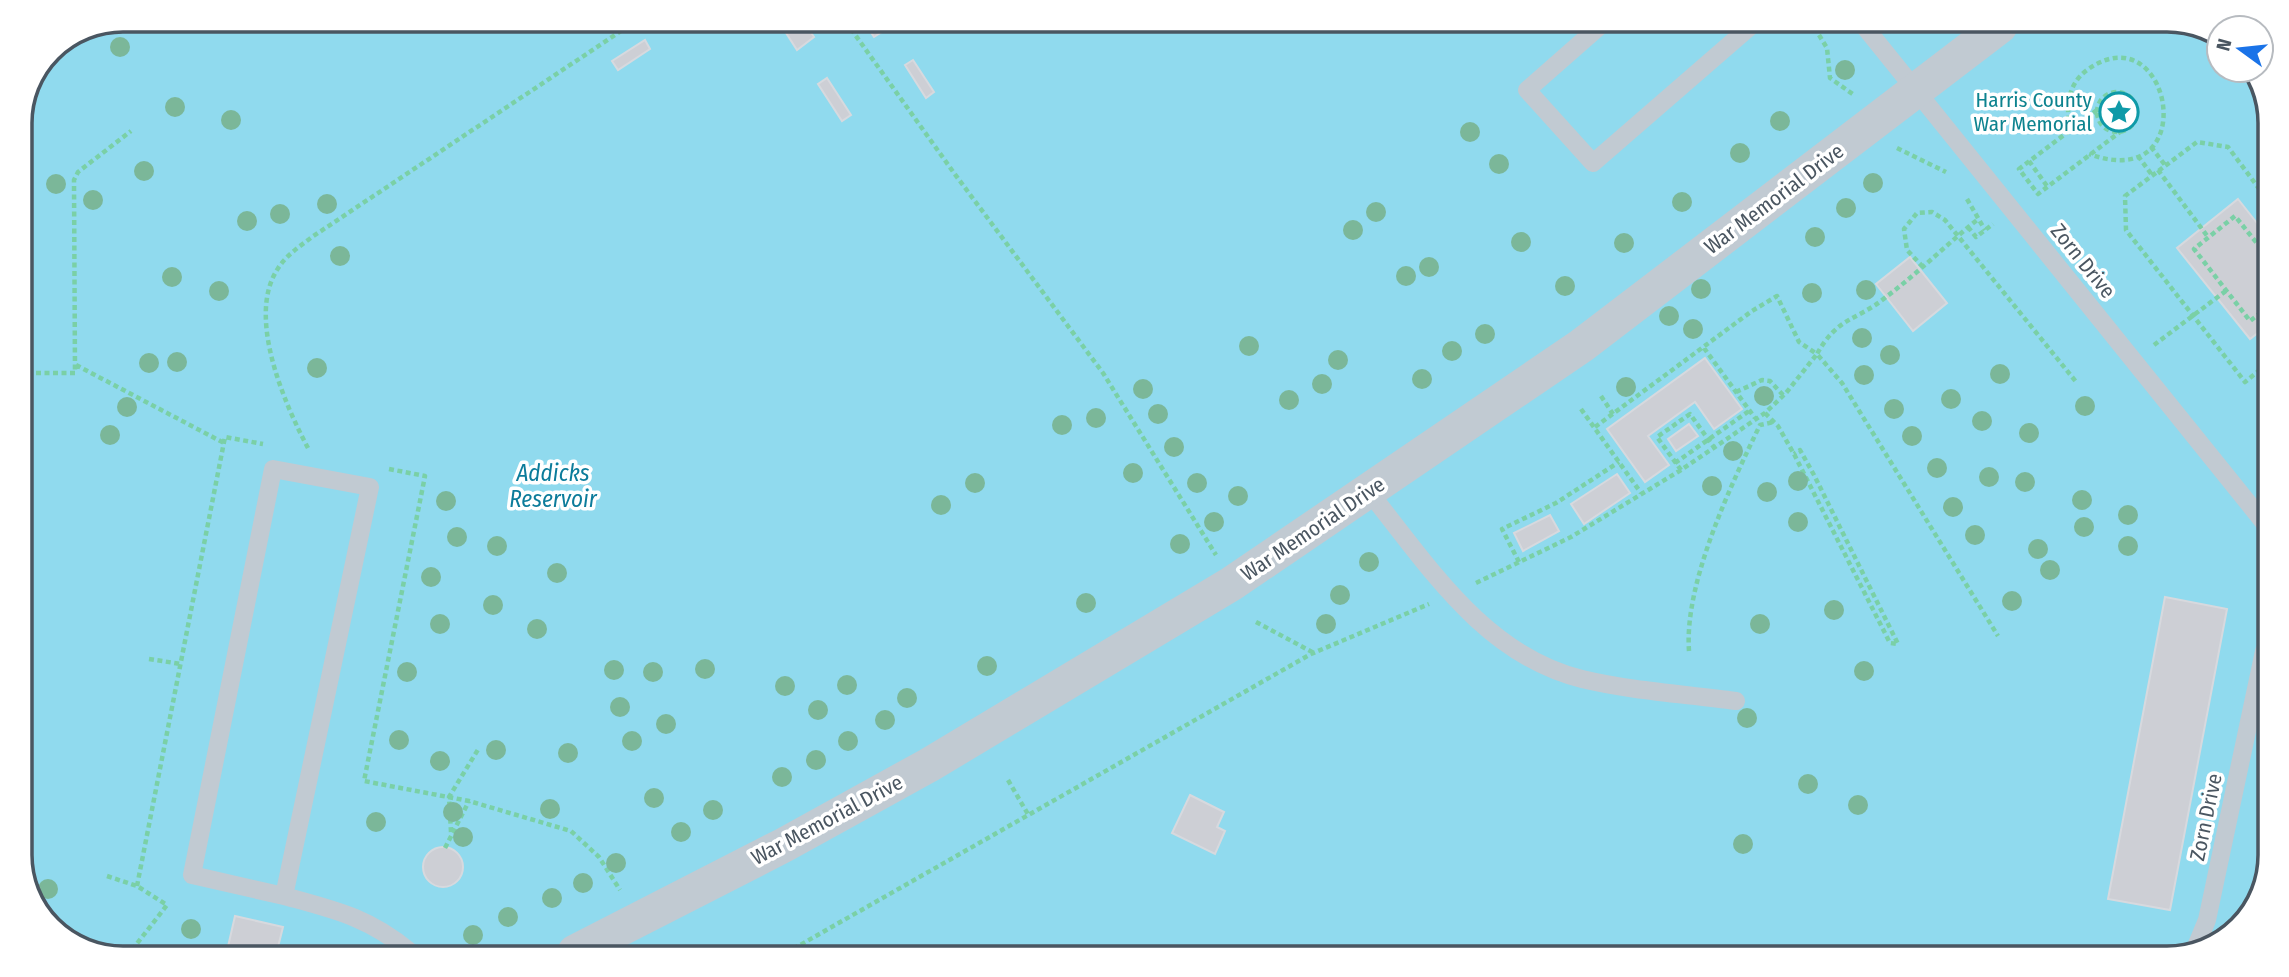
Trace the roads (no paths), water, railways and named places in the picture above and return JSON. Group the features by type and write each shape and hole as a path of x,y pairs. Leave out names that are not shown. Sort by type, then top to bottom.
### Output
{"street":[{"name":"War Memorial Drive","path":"594,946 784,845 1034,705 1231,584 1581,345 1994,31"}],"lane":[{"path":"1594,31 1527,90 1593,163 1745,31"},
{"name":"Zorn Drive","path":"1868,31 2258,514"},
{"path":"284,896 370,486 273,469 192,875 346,913 382,928 404,946"},
{"path":"1369,492 1451,595 1506,643 1549,668 1581,679 1619,686 1736,701"},
{"name":"Zorn Drive","path":"2199,939 2207,920 2258,680"}],"water":[{"name":"Addicks Reservoir","path":"123,31 2166,31 2205,40 2205,84 2249,84 2257,117 2258,854 2251,889 2242,905 2226,923 2207,936 2166,946 123,946 88,939 67,927 47,905 36,883 32,860 32,117 41,82 50,67 77,44 94,36"}],"place":[{"name":"Harris County War Memorial","path":"2119,112"}]}
